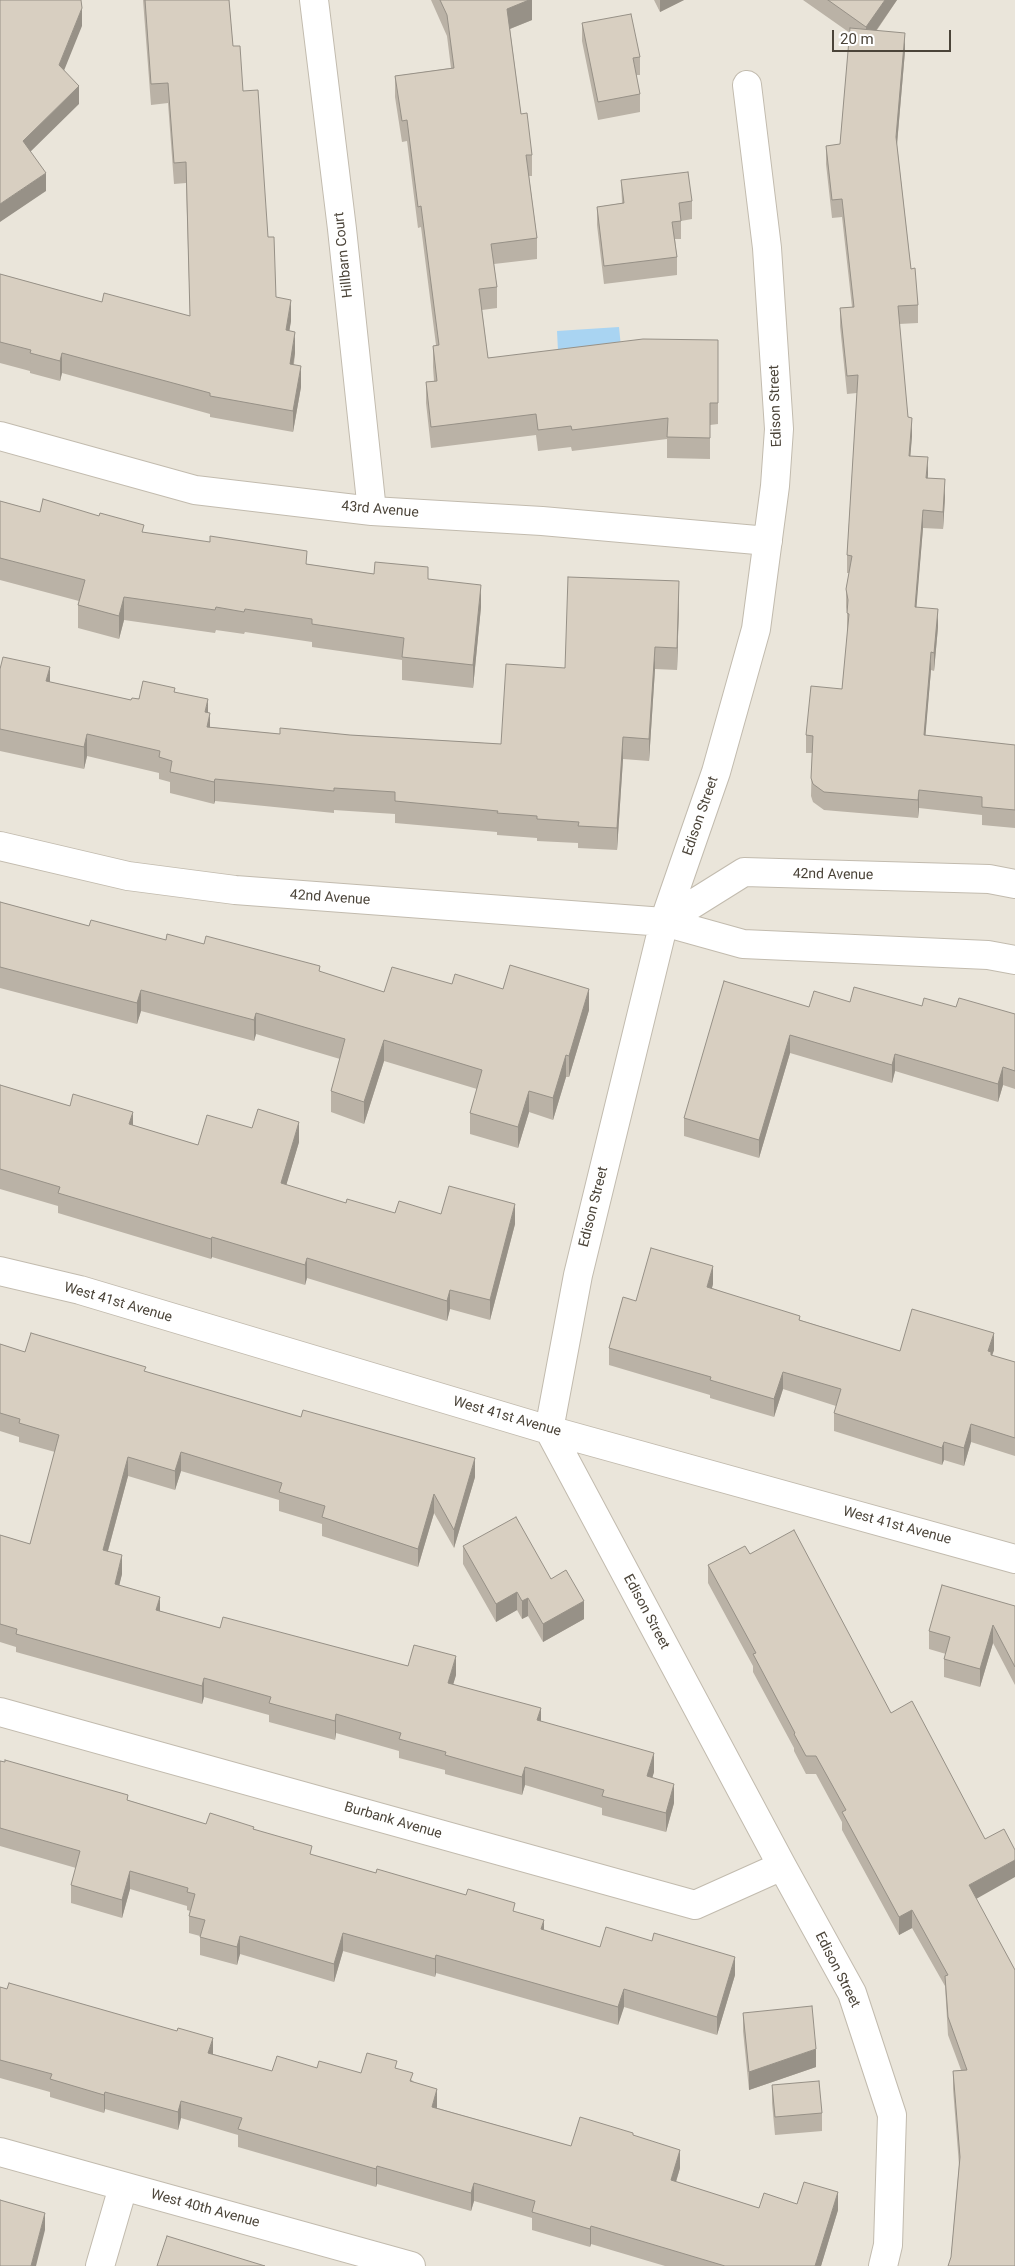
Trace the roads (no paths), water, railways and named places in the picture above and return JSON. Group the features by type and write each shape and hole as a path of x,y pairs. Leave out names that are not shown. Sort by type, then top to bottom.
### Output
{"street":[{"name":"Hillbarn Court","path":"314,0 342,229 372,511"},
{"name":"Edison Street","path":"747,84 766,248 779,429 775,486 756,629 716,772 664,922 578,1275 549,1430 852,1993 892,2115 888,2245 883,2266"},
{"name":"43rd Avenue","path":"0,436 194,490 372,511 542,521 768,541"},
{"name":"42nd Avenue","path":"0,846 128,876 235,890 664,922 743,944 988,955 1015,960"},
{"name":"42nd Avenue","path":"664,922 744,872 989,879 1015,884"},
{"name":"West 41st Avenue","path":"0,1271 80,1290 549,1430 1015,1559"},
{"name":"Burbank Avenue","path":"0,1712 695,1906 782,1866"},
{"name":"West 40th Avenue","path":"0,2152 411,2266"},
{"path":"100,2266 123,2186"}],"water":[{"path":"619,327 621,347 558,351 557,331"}]}
